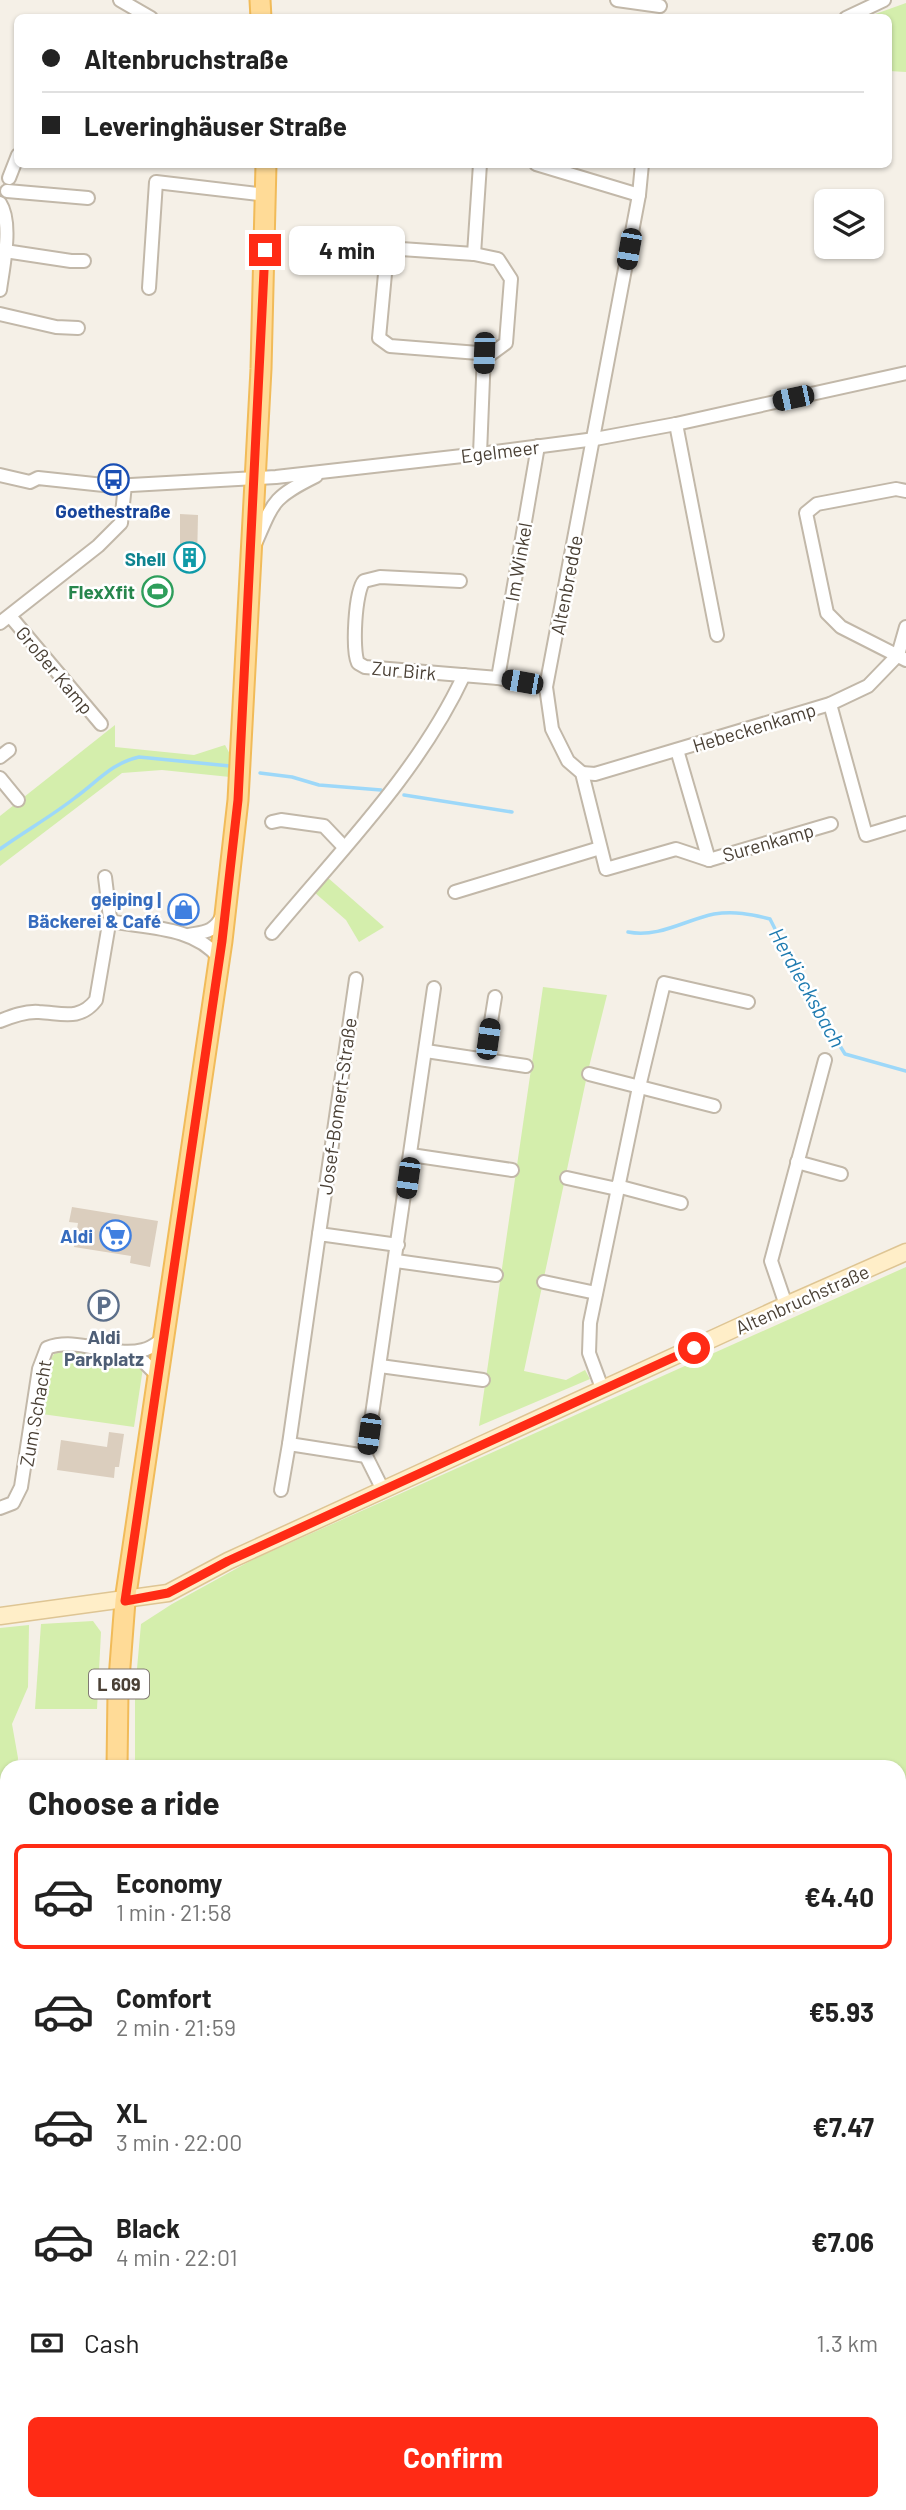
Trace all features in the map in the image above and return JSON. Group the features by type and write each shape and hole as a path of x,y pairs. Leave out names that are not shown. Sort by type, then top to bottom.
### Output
{"main road":[{"name":"L 609","path":"117,1760 118,1692 125,1601 219,958 238,800 252,551 267,168"}],"street":[{"path":"120,0 144,14"},
{"path":"617,0 660,8"},
{"path":"854,14 884,0"},
{"path":"14,167 8,184 88,198"},
{"path":"474,254 480,168"},
{"path":"549,168 639,195"},
{"name":"Altenbredde","path":"546,687 595,439 642,168"},
{"path":"149,288 156,182 267,195"},
{"path":"0,203 6,212 0,290"},
{"path":"401,249 474,254 498,259 511,279 506,343 491,354 390,346 379,338 386,263 401,249"},
{"path":"5,251 84,261"},
{"path":"0,314 56,327 78,328"},
{"path":"480,454 484,353"},
{"name":"Egelmeer","path":"255,478 322,473 595,439 676,424 906,373"},
{"path":"676,424 717,635"},
{"name":"Im Winkel","path":"498,678 538,446"},
{"name":"Egelmeer","path":"252,551 275,500 287,490 322,473"},
{"path":"0,475 30,482 38,478 92,485 255,478"},
{"name":"Großer Kamp","path":"101,724 5,620 98,546 121,523 125,485"},
{"path":"902,658 841,627 827,613 806,513 817,504 896,489 906,491"},
{"name":"Zur Birk","path":"460,581 368,578 359,590 354,652 358,663 365,667 464,674"},
{"name":"Hebeckenkamp","path":"582,773 595,774 830,704 868,686 902,658 906,627"},
{"path":"272,933 387,798 450,705 464,674 546,687 552,729 568,761 582,773 600,848 455,891"},
{"name":"Hebeckenkamp","path":"830,704 866,835 906,824"},
{"name":"Hebeckenkamp","path":"677,750 709,860"},
{"path":"0,778 18,800"},
{"path":"272,822 281,820 324,826 344,847"},
{"name":"Surenkamp","path":"600,848 606,869 676,849 709,860 831,824"},
{"path":"0,1021 16,1014 37,1012 74,1016 88,1011 100,988 109,921 105,877"},
{"path":"189,935 210,931 218,925 226,908"},
{"path":"109,921 189,935 209,945 219,958"},
{"name":"Josef-Bomert-Straße","path":"281,1490 356,979"},
{"path":"602,1388 589,1353 589,1331 617,1188 664,983 748,1002"},
{"path":"383,1490 366,1456 434,988"},
{"path":"485,1059 495,997"},
{"path":"426,1051 526,1066"},
{"path":"786,1305 771,1261 825,1060"},
{"path":"589,1074 714,1106"},
{"path":"411,1155 512,1170"},
{"path":"797,1162 841,1174"},
{"path":"567,1178 681,1203"},
{"path":"319,1234 398,1245"},
{"name":"Altenbruchstraße","path":"0,1616 168,1593 228,1561 602,1388 906,1252"},
{"path":"396,1261 496,1275"},
{"path":"544,1282 596,1293"},
{"name":"Zum Schacht","path":"0,1508 13,1503 21,1487 38,1369 47,1348 59,1343 128,1352 146,1350 163,1339"},
{"name":"Zum Schacht","path":"128,1352 158,1375"},
{"path":"380,1366 483,1380"},
{"path":"289,1444 366,1456"}],"green space":[{"path":"906,3 906,72 892,71 892,14 875,14"},
{"path":"115,725 115,747 194,755 225,745 231,756 230,777 162,770 122,773 0,866 0,816"},
{"path":"327,877 384,927 359,942 346,920 314,892"},
{"path":"543,987 607,995 588,1071 524,1371 566,1380 585,1370 590,1379 479,1426"},
{"path":"906,1267 906,1760 135,1760 135,1691 141,1624 252,1560"},
{"path":"65,1350 130,1360 143,1368 134,1427 42,1414 49,1362 54,1354"},
{"path":"93,1621 101,1632 97,1709 35,1709 41,1624"},
{"path":"29,1625 28,1687 12,1724 18,1760 0,1760 0,1628"}],"building":[{"path":"297,237 325,238 323,260 296,258"},
{"name":"Shell","path":"180,514 198,515 197,562 180,562"},
{"name":"Aldi","path":"72,1207 158,1221 150,1267 130,1263 131,1256 74,1247 78,1223 69,1222"},
{"path":"109,1432 124,1434 119,1467 115,1467 114,1478 57,1470 61,1440 107,1447"}],"waterway":[{"name":"Herdiecksbach","path":"0,849 67,804 113,768 129,760 139,757 230,766"},
{"name":"Herdiecksbach","path":"260,773 292,777 319,785 381,790"},
{"name":"Herdiecksbach","path":"404,795 512,812"},
{"name":"Herdiecksbach","path":"628,932 661,931 721,913 770,919 810,998 845,1054 906,1071"}],"place":[{"name":"Goethestraße","path":"113,479"},
{"name":"Shell","path":"189,558"},
{"name":"FlexXfit","path":"158,591"},
{"name":"geiping | Bäckerei & Café","path":"184,909"},
{"name":"Aldi","path":"116,1235"},
{"name":"Aldi Parkplatz","path":"104,1305"}],"route":[{"path":"265,250 238,800 222,941 125,1601 168,1593 228,1561 694,1348"}]}
